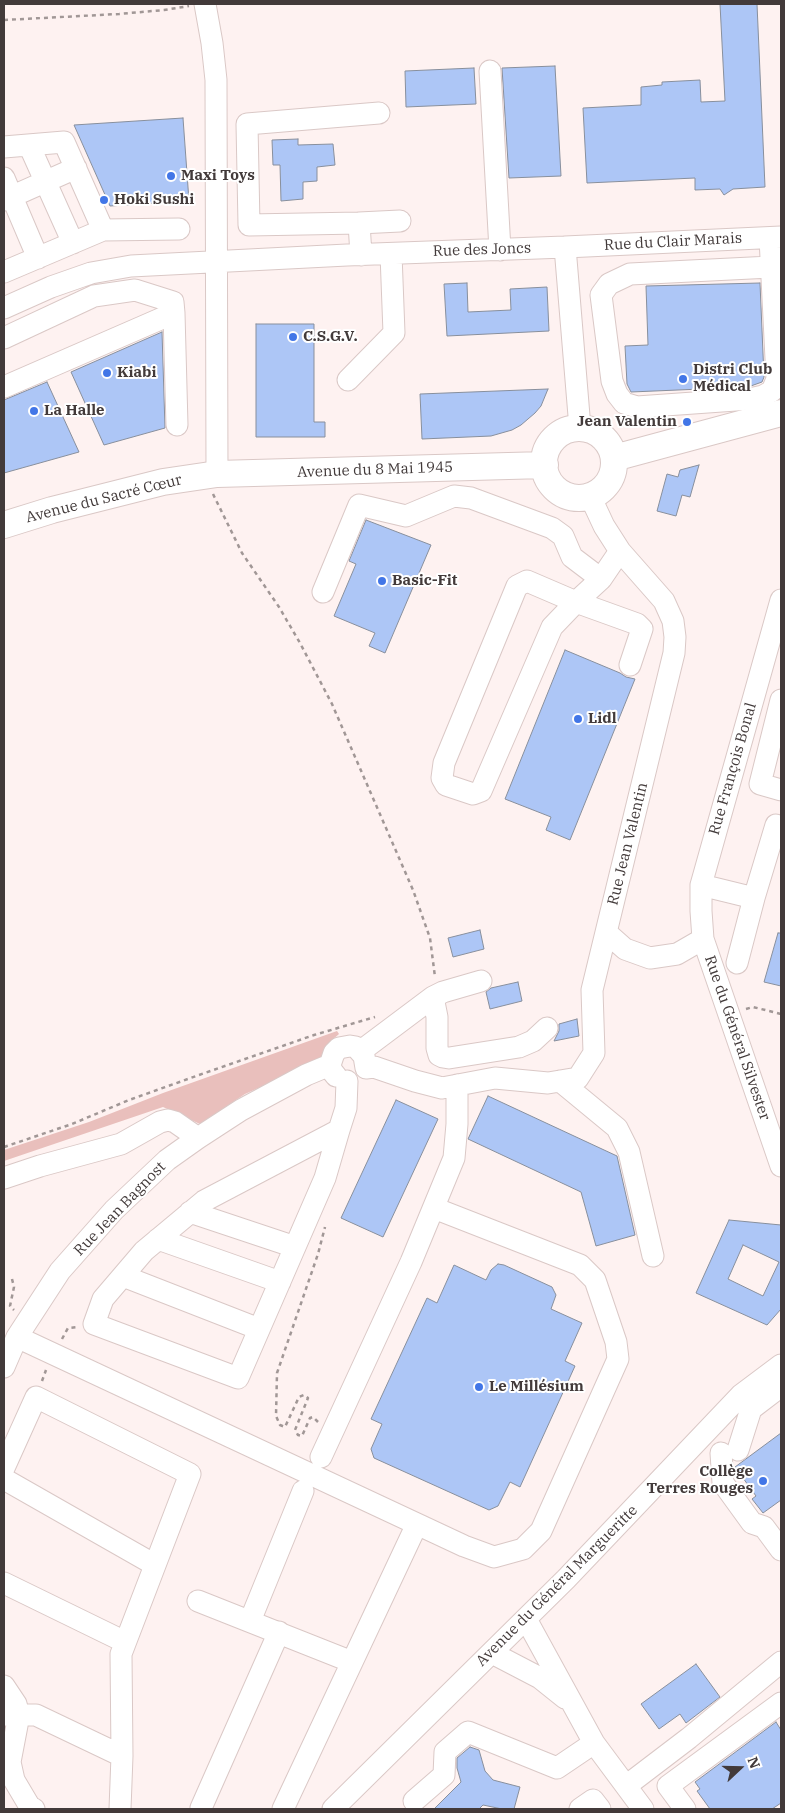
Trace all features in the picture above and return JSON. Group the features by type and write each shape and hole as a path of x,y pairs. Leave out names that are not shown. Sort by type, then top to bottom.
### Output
{"main road":[{"path":"614,458 781,413"},
{"path":"580,428 592,430 600,434 607,441 614,458 612,476 607,484 590,496 576,498 560,492 549,479 545,465 546,452 556,437 564,431 580,428"},
{"name":"Avenue du 8 Mai 1945","path":"210,475 545,465"},
{"name":"Avenue du Sacré Cœur","path":"4,525 52,510 154,485 210,475"}],"street":[{"path":"205,4 216,80 217,262 210,475"},
{"path":"490,71 500,250"},
{"path":"379,113 246,124 248,225 400,221"},
{"path":"4,147 64,142 104,230"},
{"path":"29,145 73,243"},
{"path":"38,258 6,192 45,182 76,168"},
{"path":"360,223 361,255"},
{"path":"11,304 4,272 104,230 179,230"},
{"path":"771,267 630,274 609,284 601,294 612,381 617,394 624,403 637,407 750,399 763,396 772,391 777,379 771,267 776,238"},
{"name":"Rue du Clair Marais","path":"565,247 776,238"},
{"path":"630,274 631,244"},
{"path":"565,247 580,428"},
{"name":"Rue des Joncs","path":"11,304 51,286 91,273 131,266 565,247"},
{"path":"348,380 394,333 391,254"},
{"path":"4,338 94,296 136,290 173,302 177,425"},
{"path":"4,387 174,314"},
{"path":"323,592 358,505 406,516 454,496 471,498 552,528 563,536 572,557 601,579"},
{"name":"Rue Jean Valentin","path":"449,1086 494,1078 548,1083 578,1078 594,1054 592,990 674,653 675,638 673,621 664,600 620,551 604,526 590,496"},
{"path":"620,551 601,579 576,602 552,627 481,791 473,794 446,785 442,778 444,762 517,586 527,581 576,602 637,624 642,629 630,665"},
{"name":"Rue François Bonal","path":"703,939 700,911 701,885 781,600"},
{"path":"752,700 780,704 760,784 781,790"},
{"path":"737,963 776,825"},
{"path":"701,885 754,898"},
{"path":"606,933 625,949 650,958 677,954 703,939"},
{"name":"Rue du Général Silvester","path":"703,939 781,1166"},
{"path":"330,1065 336,1076 347,1082 359,1078 363,1059 435,996 480,981"},
{"path":"435,996 438,1054 443,1057 449,1058 519,1047 533,1041 547,1028"},
{"name":"Rue Jean Bagnost","path":"4,1367 17,1337 60,1271 114,1210 167,1160 241,1110 330,1065 334,1053 339,1048 350,1046 374,1067 415,1081 449,1086"},
{"path":"560,1081 617,1128 628,1152 653,1256"},
{"path":"339,1130 204,1201 190,1212 144,1251 103,1300 94,1324 238,1378 325,1178 346,1108 347,1082"},
{"path":"321,1457 412,1262 454,1158 457,1124 449,1086"},
{"path":"4,1178 121,1144 160,1122 168,1120 176,1122 198,1138"},
{"path":"17,1337 464,1546 494,1557 523,1549 541,1531 618,1359 616,1342 594,1280 580,1265 434,1208"},
{"path":"190,1212 295,1247"},
{"path":"158,1239 280,1282"},
{"path":"123,1276 260,1329"},
{"name":"Avenue du Général Margueritte","path":"333,1809 526,1620 742,1395 781,1365"},
{"path":"781,1386 751,1409 730,1451 723,1483 752,1523 764,1527 781,1550"},
{"path":"4,1468 36,1397 190,1474 121,1654 122,1756 120,1809"},
{"path":"4,1479 155,1565"},
{"path":"250,1621 303,1491"},
{"path":"283,1809 417,1524"},
{"path":"4,1583 125,1642"},
{"path":"198,1601 352,1662"},
{"path":"526,1620 594,1743 643,1809"},
{"path":"201,1808 278,1632"},
{"path":"492,1653 540,1678 571,1703"},
{"path":"626,1786 689,1738 781,1662"},
{"path":"4,1686 16,1704 11,1715 10,1762 14,1780 30,1806 34,1809"},
{"path":"685,1809 668,1786 781,1703"},
{"path":"11,1715 36,1715 122,1756"},
{"path":"414,1801 444,1775 445,1752 468,1732 557,1768 594,1743"},
{"path":"580,1809 594,1800 600,1809"}],"path":[{"path":"4,20 119,14 164,10 197,4"},
{"path":"210,475 214,498 242,553 280,607 328,695 399,854 430,938 435,996"},
{"path":"730,1016 752,1007 781,1014"},
{"path":"4,1147 72,1124 129,1100 200,1074 382,1014"},
{"path":"315,1429 318,1422 313,1417 310,1418 302,1436 298,1435 295,1430 308,1398 304,1395 300,1397 285,1426 280,1425 276,1416 277,1373 318,1254 327,1218"},
{"path":"12,1279 14,1287 10,1306 16,1312 15,1316"}],"shaded area":[{"path":"337,1031 339,1034 330,1042 321,1060 245,1094 200,1124 163,1107 4,1161 4,1150 89,1122 163,1093"}],"building":[{"path":"720,4 757,4 765,187 733,189 724,195 720,189 695,190 695,178 587,183 583,108 641,105 641,87 662,85 662,82 700,80 701,102 725,101"},
{"path":"555,66 561,176 509,178 502,68"},
{"path":"474,68 476,104 406,107 405,71"},
{"path":"183,118 189,201 110,206 74,125"},
{"path":"298,139 298,145 333,144 335,165 317,167 317,181 303,182 303,199 281,201 280,165 273,165 272,140"},
{"path":"467,283 468,312 511,310 510,289 547,287 549,331 447,336 444,284"},
{"path":"760,283 764,377 762,382 748,387 631,392 627,384 625,346 648,345 646,286"},
{"path":"256,324 314,324 314,422 325,422 325,437 256,437"},
{"path":"162,332 165,428 104,445 71,372"},
{"path":"47,382 79,452 4,473 4,400"},
{"path":"548,389 541,406 535,413 512,430 491,436 422,439 420,394"},
{"path":"699,465 690,497 682,495 676,516 657,511 667,474 678,477 680,470"},
{"name":"Basic-Fit","path":"366,520 431,545 385,653 369,646 375,633 334,616 356,564 349,561"},
{"path":"565,650 626,677 635,679 570,840 546,830 551,817 505,799"},
{"path":"480,930 484,949 453,957 448,938"},
{"path":"778,933 781,933 781,986 764,982"},
{"path":"518,982 522,1001 490,1009 486,992 491,988"},
{"path":"577,1019 579,1036 554,1041 559,1031 559,1024"},
{"path":"488,1096 617,1156 635,1235 596,1246 581,1192 468,1139"},
{"path":"396,1100 438,1119 383,1237 341,1218"},
{"path":"729,1220 781,1225 781,1309 767,1325 696,1293","holes":["743,1245 779,1262 763,1296 728,1279"]},
{"name":"Le Millésium","path":"498,1264 552,1287 556,1295 551,1309 582,1323 565,1361 575,1366 520,1487 510,1482 498,1506 489,1510 374,1458 371,1449 382,1424 371,1419 427,1298 437,1303 454,1265 486,1280 491,1270"},
{"name":"Collège Terres Rouges","path":"781,1433 781,1500 763,1513 752,1499 756,1496 735,1467"},
{"path":"696,1664 720,1697 686,1723 680,1714 659,1729 641,1704"},
{"path":"776,1722 781,1730 781,1803 772,1809 710,1809 697,1791 700,1789 695,1782"},
{"path":"470,1747 479,1750 485,1771 493,1780 520,1787 514,1809 502,1809 483,1805 479,1809 434,1809 461,1782 457,1768 457,1758"}],"place":[{"name":"Maxi Toys","path":"171,176"},
{"name":"Hoki Sushi","path":"104,200"},
{"name":"C.S.G.V.","path":"293,337"},
{"name":"Kiabi","path":"107,373"},
{"name":"Distri Club Médical","path":"683,379"},
{"name":"La Halle","path":"34,411"},
{"name":"Jean Valentin","path":"687,422"},
{"name":"Basic-Fit","path":"382,581"},
{"name":"Lidl","path":"578,719"},
{"name":"Le Millésium","path":"479,1387"},
{"name":"Collège Terres Rouges","path":"763,1481"}]}
